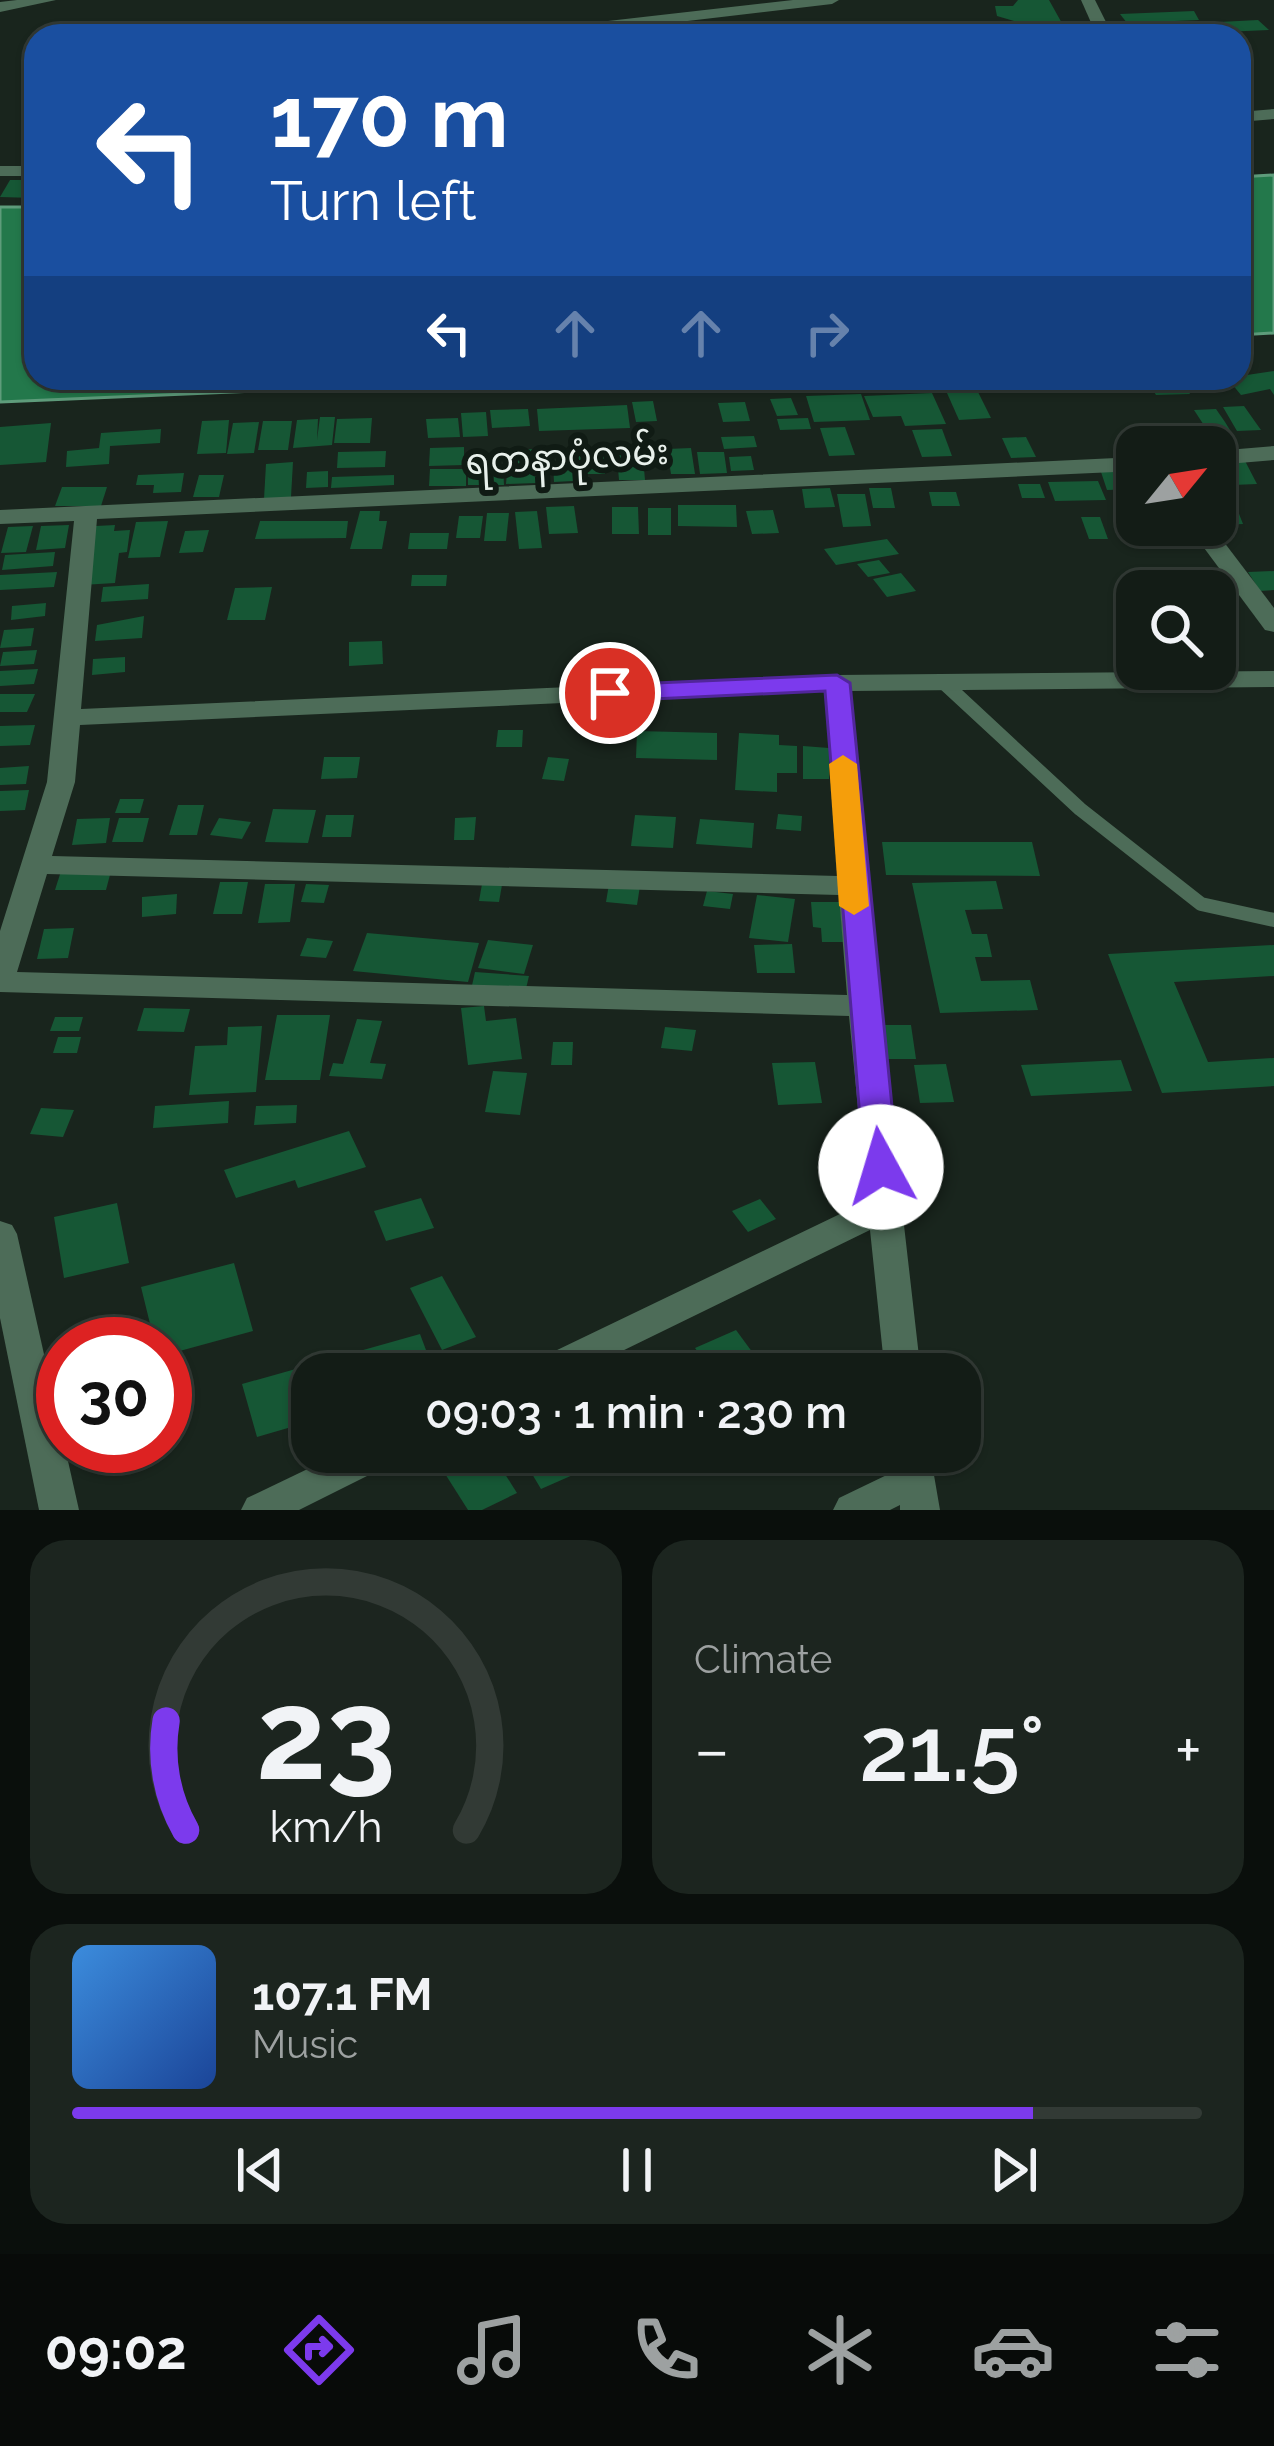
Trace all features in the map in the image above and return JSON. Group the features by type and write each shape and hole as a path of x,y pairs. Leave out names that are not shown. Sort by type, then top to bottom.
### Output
{"street":[{"path":"0,8 49,0"},
{"path":"624,24 832,0"},
{"path":"1236,456 1274,453"},
{"name":"ရတနာပုံလမ်း","path":"0,517 1116,465"},
{"path":"86,513 61,782 0,981 863,1006"},
{"path":"1215,546 1274,626"},
{"path":"66,718 837,683 1274,679"},
{"path":"837,683 863,1006 901,1353"},
{"path":"35,865 852,886"},
{"path":"584,1353 886,1207"},
{"path":"0,1234 59,1510"},
{"path":"261,1510 337,1473"},
{"path":"853,1510 915,1481"}],"lane":[{"path":"943,682 1080,809 1201,904 1274,920"}],"shaded area":[{"path":"1274,175 1274,333 1251,334 1251,176"},
{"path":"0,207 24,207 24,390 278,390 0,402"}],"building":[{"path":"1018,0 1049,0 1062,24 1016,24 997,16 995,6 1013,6"},
{"path":"1194,11 1199,20 1127,23 1120,14"},
{"path":"1258,20 1269,30 1251,31 1251,24 1180,24"},
{"path":"10,180 24,180 24,198 0,197"},
{"path":"1274,371 1274,395 1270,389 1241,395 1237,390 1251,390 1251,374"},
{"path":"1153,390 1188,390 1190,394 1156,395"},
{"path":"978,392 991,418 959,420 947,393"},
{"path":"932,393 946,424 905,426 901,416 873,417 864,396"},
{"path":"861,394 870,420 814,422 806,396"},
{"path":"791,398 798,415 777,416 770,399"},
{"path":"653,401 657,421 636,422 632,402"},
{"path":"745,402 750,421 723,422 718,403"},
{"path":"627,405 630,428 539,431 537,409"},
{"path":"1244,406 1261,430 1237,431 1223,407"},
{"path":"528,409 530,426 492,428 490,410"},
{"path":"1216,409 1227,426 1204,426 1194,410"},
{"path":"486,412 488,436 463,437 461,413"},
{"path":"320,417 335,417 332,445 293,448 297,420 318,419 317,440"},
{"path":"372,418 370,443 334,443 337,419"},
{"path":"458,418 460,437 428,438 426,419"},
{"path":"808,418 811,429 780,430 777,419"},
{"path":"229,420 226,453 197,454 202,421"},
{"path":"263,421 292,421 288,450 258,450"},
{"path":"259,422 254,453 227,454 233,423"},
{"path":"51,423 46,462 0,465 0,427"},
{"path":"845,427 855,455 829,456 820,428"},
{"path":"161,429 160,443 110,446 109,464 66,467 67,451 99,448 101,433"},
{"path":"942,429 952,456 922,457 912,430"},
{"path":"754,436 757,447 724,449 721,437"},
{"path":"1026,437 1036,457 1011,458 1002,438"},
{"path":"616,446 642,446 645,480 619,480"},
{"path":"464,447 464,465 429,466 430,448"},
{"path":"691,448 695,474 671,474 667,449"},
{"path":"535,449 537,483 506,484 509,450"},
{"path":"386,451 385,467 337,468 338,452"},
{"path":"603,451 605,474 577,474 576,452"},
{"path":"697,452 724,452 727,473 700,474"},
{"path":"751,456 754,470 731,471 729,457"},
{"path":"1236,459 1244,459 1257,484 1236,485"},
{"path":"293,462 291,497 264,499 266,464"},
{"path":"553,464 572,464 573,481 554,482"},
{"path":"503,467 504,485 468,485 468,468"},
{"path":"430,469 466,469 466,486 429,486"},
{"path":"328,471 328,487 306,488 307,472"},
{"path":"1101,472 1116,472 1116,490 1107,490"},
{"path":"184,473 181,492 153,493 154,485 136,485 138,475"},
{"path":"199,475 224,475 219,497 193,497"},
{"path":"394,475 394,485 331,488 332,477"},
{"path":"1098,481 1106,500 1055,501 1048,482"},
{"path":"1018,484 1040,484 1045,498 1022,498"},
{"path":"62,487 107,487 101,506 55,506"},
{"path":"830,488 835,507 805,508 802,489"},
{"path":"869,488 891,488 895,508 873,508"},
{"path":"929,492 956,492 960,506 932,506"},
{"path":"837,494 865,494 871,526 843,527"},
{"path":"678,505 736,505 737,527 678,526"},
{"path":"574,506 578,533 549,534 546,507"},
{"path":"612,507 638,507 639,534 612,534"},
{"path":"648,508 671,508 671,535 648,535"},
{"path":"773,510 779,533 752,534 746,511"},
{"path":"360,511 380,511 379,521 387,521 382,549 350,549"},
{"path":"537,511 542,548 519,549 515,512"},
{"path":"487,513 509,513 506,541 484,541"},
{"path":"459,516 483,516 480,538 456,538"},
{"path":"1081,517 1100,517 1108,539 1089,539"},
{"path":"168,521 160,557 128,558 136,522"},
{"path":"260,521 348,521 346,538 255,539"},
{"path":"69,525 65,548 36,550 41,526"},
{"path":"115,525 114,531 130,530 127,552 119,553 115,583 82,585 96,526"},
{"path":"33,526 26,552 1,553 8,527"},
{"path":"209,530 203,552 179,553 185,531"},
{"path":"410,533 449,533 447,549 408,549"},
{"path":"887,539 899,554 836,565 824,549"},
{"path":"55,552 53,566 2,570 5,555"},
{"path":"879,560 890,573 868,577 857,564"},
{"path":"1274,571 1274,590 1260,591 1248,572"},
{"path":"57,572 54,587 0,590 0,575"},
{"path":"901,573 916,591 887,597 873,579"},
{"path":"412,575 447,575 446,586 411,586"},
{"path":"149,584 148,599 101,602 103,587"},
{"path":"272,587 265,620 227,620 235,588"},
{"path":"46,603 45,616 11,620 12,606"},
{"path":"144,616 142,638 95,641 97,625"},
{"path":"34,628 31,646 0,648 4,630"},
{"path":"382,641 383,664 349,666 349,642"},
{"path":"37,650 34,664 0,666 3,652"},
{"path":"125,657 125,672 92,675 93,659"},
{"path":"38,669 34,684 0,686 0,671"},
{"path":"0,694 35,694 27,712 0,712"},
{"path":"600,707 630,707 629,734 598,734"},
{"path":"35,725 30,745 0,746 0,726"},
{"path":"498,730 523,730 522,747 496,747"},
{"path":"637,731 717,733 717,760 636,758"},
{"path":"739,733 779,735 779,745 797,746 797,773 777,773 777,792 735,790"},
{"path":"803,746 829,748 829,779 803,779"},
{"path":"324,757 360,757 357,778 321,779"},
{"path":"548,757 569,759 564,781 542,779"},
{"path":"29,766 26,784 0,785 0,768"},
{"path":"29,790 25,810 0,811 0,791"},
{"path":"120,799 144,799 140,813 115,813"},
{"path":"178,805 204,805 197,835 169,835"},
{"path":"273,809 316,810 308,843 265,842"},
{"path":"778,814 802,816 801,831 776,829"},
{"path":"326,815 354,815 351,837 322,837"},
{"path":"635,815 676,817 673,848 631,846"},
{"path":"476,817 474,840 454,840 455,818"},
{"path":"110,818 106,843 72,845 77,819"},
{"path":"119,818 149,818 143,842 112,842"},
{"path":"219,818 251,822 242,839 210,835"},
{"path":"700,819 754,823 752,848 696,844"},
{"path":"882,842 1032,842 1040,876 886,875"},
{"path":"61,871 111,871 106,890 55,890"},
{"path":"996,881 1003,909 965,910 972,934 987,934 992,957 975,957 981,981 1030,980 1038,1010 940,1013 912,883"},
{"path":"220,882 248,882 242,914 213,914"},
{"path":"265,884 295,884 290,922 258,923"},
{"path":"306,884 329,885 324,903 301,902"},
{"path":"482,884 502,885 499,902 479,901"},
{"path":"609,884 640,886 637,905 606,902"},
{"path":"707,891 733,894 730,909 703,906"},
{"path":"177,894 176,914 142,917 142,897"},
{"path":"757,895 795,899 788,942 749,938"},
{"path":"811,902 840,902 843,942 822,942 821,928 813,927"},
{"path":"74,928 68,958 37,959 44,929"},
{"path":"367,933 479,943 468,982 353,971"},
{"path":"307,938 333,941 326,958 300,956"},
{"path":"488,940 533,945 524,974 478,968"},
{"path":"792,944 795,973 757,973 754,945"},
{"path":"1274,945 1274,976 1174,982 1208,1062 1274,1058 1274,1086 1162,1093 1108,954"},
{"path":"475,972 529,976 525,993 471,990"},
{"path":"484,1006 486,1021 516,1018 522,1059 468,1065 461,1008"},
{"path":"144,1008 190,1009 184,1032 137,1031"},
{"path":"277,1015 330,1015 320,1080 265,1080"},
{"path":"55,1017 83,1017 79,1031 50,1031"},
{"path":"357,1019 382,1021 370,1063 386,1064 382,1079 329,1076 333,1063 343,1064"},
{"path":"879,1025 911,1025 916,1059 882,1059"},
{"path":"262,1026 256,1092 189,1095 195,1046 227,1045 228,1027"},
{"path":"665,1027 696,1030 692,1051 661,1048"},
{"path":"58,1037 81,1037 77,1053 53,1053"},
{"path":"553,1042 573,1042 572,1065 551,1065"},
{"path":"1121,1060 1132,1091 1031,1096 1021,1065"},
{"path":"815,1062 822,1103 778,1105 772,1063"},
{"path":"946,1064 954,1102 920,1103 914,1065"},
{"path":"493,1071 527,1073 520,1115 485,1112"},
{"path":"229,1101 228,1123 153,1128 155,1106"},
{"path":"297,1105 296,1123 254,1125 256,1106"},
{"path":"41,1108 74,1110 63,1137 30,1134"},
{"path":"349,1131 366,1167 298,1188 295,1180 236,1198 224,1170"},
{"path":"421,1198 434,1228 386,1241 374,1211"},
{"path":"760,1199 776,1219 748,1232 732,1211"},
{"path":"117,1203 129,1263 64,1278 54,1217"},
{"path":"234,1263 253,1331 192,1348 192,1317 148,1317 141,1287"},
{"path":"442,1276 476,1337 442,1350 410,1288"},
{"path":"736,1330 753,1353 699,1353 695,1348"},
{"path":"420,1334 427,1353 352,1353"},
{"path":"291,1370 291,1427 257,1437 242,1384"},
{"path":"445,1473 504,1473 517,1493 482,1510 468,1510"},
{"path":"531,1473 577,1473 541,1489"}],"slow traffic":[{"path":"843,764 854,906"}],"route":[{"path":"610,693 837,683 859,966 881,1167"}]}
